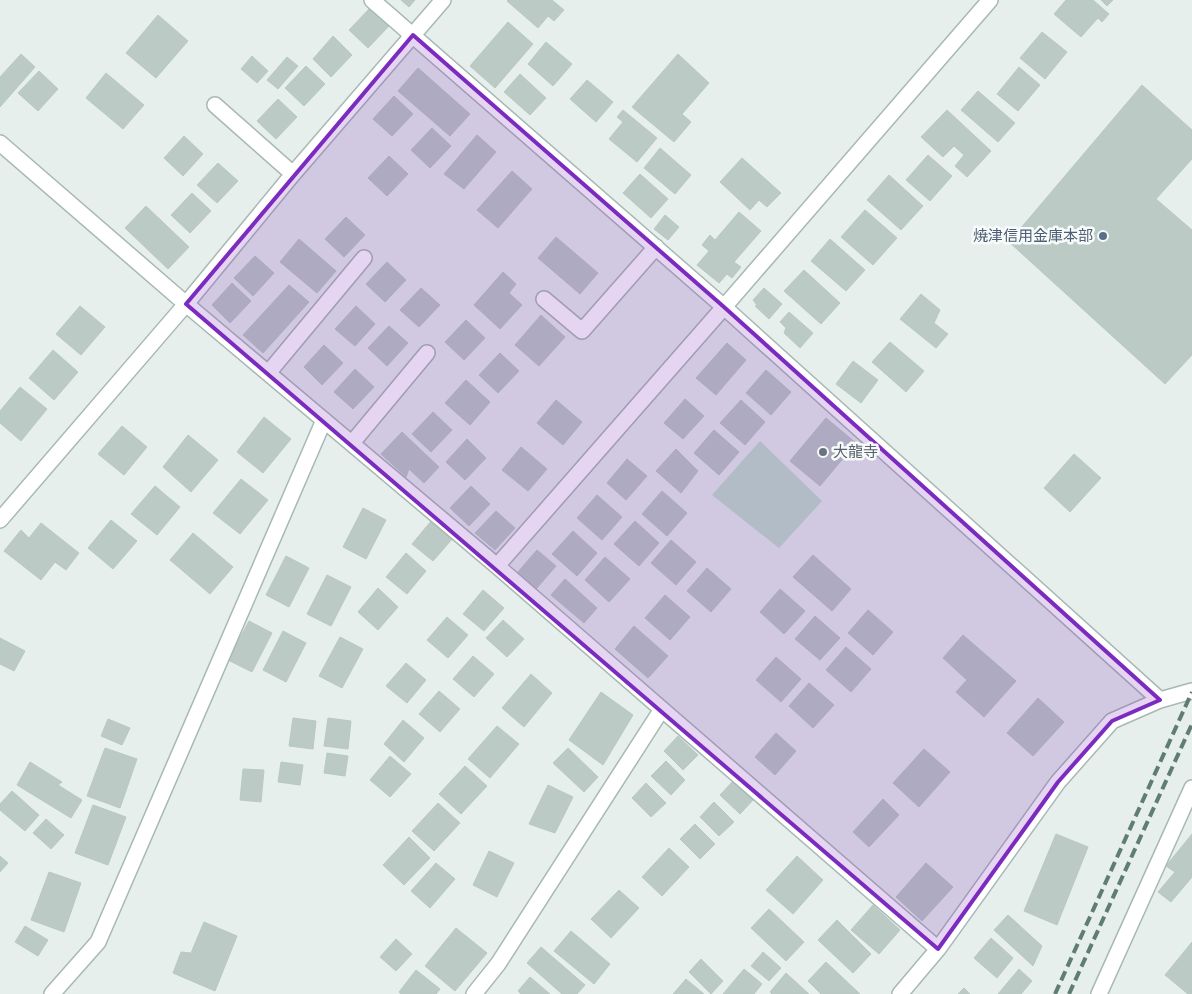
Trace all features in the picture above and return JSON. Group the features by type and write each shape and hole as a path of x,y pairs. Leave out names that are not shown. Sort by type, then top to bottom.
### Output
{"street":[{"path":"372,0 724,307 1160,700"},
{"path":"0,520 186,304 293,174 443,0"},
{"path":"496,566 990,0"},
{"path":"214,105 293,174"},
{"path":"0,143 186,304 269,372 496,566 938,949"},
{"path":"544,299 582,332 656,247"},
{"path":"269,372 364,258"},
{"path":"352,443 427,353"},
{"path":"52,994 98,942 324,420"},
{"path":"900,994 938,949 1058,782 1112,720 1160,700 1192,691"},
{"path":"474,994 498,964 662,709"},
{"path":"1099,994 1192,788"}],"highlighted area":[{"path":"413,35 724,307 1160,700 1112,721 1058,782 938,949 186,304"}],"green space":[{"path":"760,441 822,501 779,548 712,495"}],"building":[{"path":"401,0 415,0 409,7"},
{"path":"508,0 552,0 564,10 554,21 548,16 538,28"},
{"path":"1066,0 1093,0 1109,14 1102,22 1098,18 1081,37 1054,14"},
{"path":"1101,0 1113,0 1107,6"},
{"path":"370,8 389,26 368,48 349,30"},
{"path":"158,15 188,41 156,78 126,53"},
{"path":"508,22 533,44 495,88 470,66"},
{"path":"1042,32 1067,52 1045,79 1020,58"},
{"path":"333,36 352,55 331,77 313,59"},
{"path":"546,42 572,64 553,86 528,64"},
{"path":"21,54 35,67 0,107 0,77"},
{"path":"678,54 709,83 682,114 691,122 674,142 632,107"},
{"path":"252,56 268,71 257,83 241,69"},
{"path":"287,57 298,66 278,89 267,80"},
{"path":"306,66 325,84 304,106 285,88"},
{"path":"1019,67 1040,85 1018,111 997,94"},
{"path":"418,68 470,114 450,136 398,91"},
{"path":"39,71 58,89 38,111 18,93"},
{"path":"106,73 144,105 123,129 86,98"},
{"path":"520,74 546,98 530,115 504,92"},
{"path":"587,80 613,102 596,122 570,99"},
{"name":"焼津信用金庫本部","path":"1142,85 1192,130 1192,159 1156,199 1192,230 1192,355 1165,384 1009,242"},
{"path":"978,91 1015,123 998,142 961,110"},
{"path":"394,96 413,114 392,136 373,119"},
{"path":"278,99 297,117 276,139 257,121"},
{"path":"623,110 657,138 637,162 609,139 623,122 617,117"},
{"path":"947,110 991,151 967,177 955,166 964,155 954,146 943,157 921,137"},
{"path":"432,128 451,146 430,168 411,150"},
{"path":"477,135 496,152 464,189 444,174"},
{"path":"184,136 203,154 183,176 164,158"},
{"path":"660,148 691,175 675,194 644,168"},
{"path":"928,155 952,176 930,201 906,180"},
{"path":"389,156 408,174 387,196 368,178"},
{"path":"742,158 781,193 767,207 759,200 750,210 720,182"},
{"path":"218,163 238,181 217,203 197,185"},
{"path":"512,171 532,189 498,228 477,210"},
{"path":"640,174 668,199 651,218 623,193"},
{"path":"889,175 923,206 901,230 867,200"},
{"path":"192,193 211,211 190,233 171,215"},
{"path":"146,206 189,247 168,269 125,228"},
{"path":"865,210 897,238 873,265 841,237"},
{"path":"739,212 761,231 734,262 741,267 732,278 727,274 719,283 697,265 709,251 702,245 710,235 715,240"},
{"path":"665,215 679,227 668,240 654,229"},
{"path":"346,217 365,235 344,257 325,239"},
{"path":"556,237 598,273 580,294 538,258"},
{"path":"299,239 336,271 317,293 280,262"},
{"path":"830,239 865,270 846,291 811,261"},
{"path":"255,256 274,273 253,296 234,278"},
{"path":"387,262 406,280 385,302 366,284"},
{"path":"804,270 840,303 821,324 784,291"},
{"path":"503,272 516,284 509,293 522,305 500,329 474,305"},
{"path":"232,283 251,301 230,323 212,305"},
{"path":"289,285 309,302 263,353 243,335"},
{"path":"421,288 440,305 419,327 400,310"},
{"path":"764,288 782,304 769,319 755,306 757,305 753,300"},
{"path":"921,294 940,310 934,323 948,334 936,348 900,319"},
{"path":"80,306 105,327 81,355 56,334"},
{"path":"356,306 375,324 355,346 335,329"},
{"path":"789,312 813,333 800,348 784,333 786,328 780,322"},
{"path":"541,315 565,337 539,366 515,345"},
{"path":"466,320 485,338 464,360 445,342"},
{"path":"389,326 408,343 387,366 368,348"},
{"path":"890,342 924,371 906,392 872,362"},
{"path":"727,343 746,360 716,395 696,378"},
{"path":"324,345 343,363 322,385 304,367"},
{"path":"53,350 78,372 54,400 29,378"},
{"path":"500,353 519,371 498,393 479,375"},
{"path":"853,361 878,380 861,403 836,384"},
{"path":"355,369 374,387 353,409 334,392"},
{"path":"766,370 791,392 771,415 746,393"},
{"path":"466,380 490,402 470,425 445,403"},
{"path":"20,387 47,409 21,441 0,423 0,411"},
{"path":"685,399 704,416 683,439 664,423"},
{"path":"556,400 582,422 563,445 537,423"},
{"path":"741,400 765,422 745,445 720,423"},
{"path":"433,412 452,430 431,452 412,434"},
{"path":"264,417 291,439 263,473 237,452"},
{"name":"大龍寺","path":"826,418 856,443 820,486 790,461"},
{"path":"122,426 147,447 124,475 98,454"},
{"path":"714,430 739,452 719,475 694,453"},
{"path":"402,432 439,467 424,483 409,469 406,477 381,454"},
{"path":"188,435 218,460 191,492 163,467"},
{"path":"467,439 486,458 465,480 446,462"},
{"path":"521,447 547,469 528,491 502,470"},
{"path":"676,449 698,471 681,493 656,471"},
{"path":"1074,454 1101,478 1070,512 1044,488"},
{"path":"627,459 647,476 626,500 607,483"},
{"path":"241,479 268,500 240,534 213,513"},
{"path":"155,486 180,507 157,535 131,514"},
{"path":"471,486 490,504 469,526 450,508"},
{"path":"662,491 687,513 667,536 642,514"},
{"path":"597,495 622,517 602,540 577,518"},
{"path":"363,508 386,520 366,559 343,547"},
{"path":"496,511 515,528 495,550 475,533"},
{"path":"111,520 137,541 113,569 88,548"},
{"path":"432,520 453,538 433,561 412,544"},
{"path":"635,521 659,543 639,566 614,544"},
{"path":"41,523 79,553 66,570 55,562 41,580 4,551 21,530 29,538"},
{"path":"573,531 597,553 577,576 552,554"},
{"path":"193,533 233,567 210,594 170,560"},
{"path":"671,540 696,562 676,585 651,563"},
{"path":"537,550 556,566 536,589 517,573"},
{"path":"406,553 426,571 407,594 386,577"},
{"path":"813,555 851,589 832,611 793,577"},
{"path":"286,556 309,568 289,607 266,595"},
{"path":"605,557 630,579 609,602 585,580"},
{"path":"707,568 731,589 711,612 687,591"},
{"path":"327,575 351,587 331,626 307,614"},
{"path":"565,579 597,608 584,623 551,595"},
{"path":"378,588 398,607 378,630 358,612"},
{"path":"780,589 805,611 784,634 760,612"},
{"path":"483,590 504,608 484,631 463,614"},
{"path":"665,595 690,617 670,640 645,618"},
{"path":"868,610 893,632 873,655 848,633"},
{"path":"815,616 840,638 820,660 795,639"},
{"path":"447,617 468,635 448,658 427,640"},
{"path":"503,620 524,639 507,657 486,638"},
{"path":"249,621 272,633 252,672 228,660"},
{"path":"634,626 668,656 648,678 615,649"},
{"path":"283,631 306,643 286,682 263,670"},
{"path":"963,635 1016,681 984,717 956,692 967,680 943,658"},
{"path":"340,637 363,649 342,688 319,676"},
{"path":"0,638 25,651 14,671 0,664"},
{"path":"846,647 871,669 851,692 826,670"},
{"path":"473,656 494,674 474,697 453,679"},
{"path":"776,657 801,679 781,702 756,680"},
{"path":"406,663 426,680 407,703 386,686"},
{"path":"531,674 552,693 524,727 502,708"},
{"path":"809,683 834,705 813,728 789,706"},
{"path":"439,691 460,709 440,732 419,714"},
{"path":"601,692 633,715 603,765 569,740"},
{"path":"1038,698 1064,722 1033,756 1007,733"},
{"path":"293,718 316,721 313,749 289,746"},
{"path":"328,718 351,721 348,749 324,746"},
{"path":"108,719 130,728 122,745 101,736"},
{"path":"403,720 424,738 404,762 384,744"},
{"path":"497,726 519,744 490,778 468,759"},
{"path":"776,733 796,751 775,775 755,757"},
{"path":"678,736 698,755 683,770 664,751"},
{"path":"105,748 137,759 120,808 87,796"},
{"path":"568,748 598,777 584,792 553,763"},
{"path":"924,749 950,772 919,807 893,783"},
{"path":"327,753 348,756 345,776 324,773"},
{"path":"390,756 411,774 390,797 370,780"},
{"path":"666,761 685,780 671,795 651,776"},
{"path":"30,762 62,782 58,785 82,800 71,818 17,785"},
{"path":"281,762 303,765 300,785 278,782"},
{"path":"465,766 487,786 461,814 439,794"},
{"path":"243,769 264,770 261,802 240,800"},
{"path":"734,780 754,799 740,814 720,795"},
{"path":"646,783 666,803 651,817 632,798"},
{"path":"548,785 573,797 555,833 529,824"},
{"path":"12,791 39,815 25,831 0,810 0,804"},
{"path":"883,799 899,815 869,847 853,832"},
{"path":"714,802 734,822 719,836 700,817"},
{"path":"438,803 460,823 434,851 412,831"},
{"path":"93,805 126,817 108,865 75,853"},
{"path":"46,819 64,835 51,849 33,833"},
{"path":"695,824 715,844 700,859 680,839"},
{"path":"1056,834 1088,847 1057,925 1024,911"},
{"path":"1192,834 1192,877 1171,902 1158,892 1175,872 1166,866"},
{"path":"409,837 430,858 404,885 383,865"},
{"path":"669,848 689,867 662,896 642,877"},
{"path":"489,851 514,863 497,897 473,885"},
{"path":"0,856 8,863 0,872"},
{"path":"797,856 823,880 793,914 766,890"},
{"path":"436,863 455,879 430,908 411,891"},
{"path":"926,863 953,887 922,921 896,897"},
{"path":"49,872 81,883 64,932 31,920"},
{"path":"619,890 639,908 611,938 591,919"},
{"path":"873,905 900,930 879,954 851,930"},
{"path":"769,909 804,942 786,961 751,928"},
{"path":"1008,915 1042,946 1033,966 994,930"},
{"path":"837,920 871,954 853,973 818,940"},
{"path":"204,922 237,936 215,991 173,973 181,952 191,953"},
{"path":"25,926 48,940 38,956 15,942"},
{"path":"456,928 487,953 455,991 425,966"},
{"path":"571,931 610,964 594,984 554,951"},
{"path":"991,938 1013,958 997,978 974,958"},
{"path":"396,939 412,954 396,971 380,957"},
{"path":"1192,942 1192,994 1188,994 1165,975"},
{"path":"541,947 585,985 577,994 562,994 527,963"},
{"path":"763,952 781,968 769,981 751,966"},
{"path":"701,959 723,981 711,994 689,972"},
{"path":"826,962 860,994 821,994 808,981"},
{"path":"744,969 762,984 754,994 723,994"},
{"path":"1019,969 1032,981 1021,994 998,994"},
{"path":"416,970 440,989 436,994 401,994 399,992"},
{"path":"786,973 809,994 772,994 770,992"},
{"path":"530,977 550,994 521,994 518,991"},
{"path":"686,979 704,994 673,994"},
{"path":"964,988 970,994 958,994"}],"railway":[{"path":"1055,994 1192,692"},
{"path":"1069,994 1192,724"}],"place":[{"name":"焼津信用金庫本部","path":"1103,236"},
{"name":"大龍寺","path":"823,452"}]}
